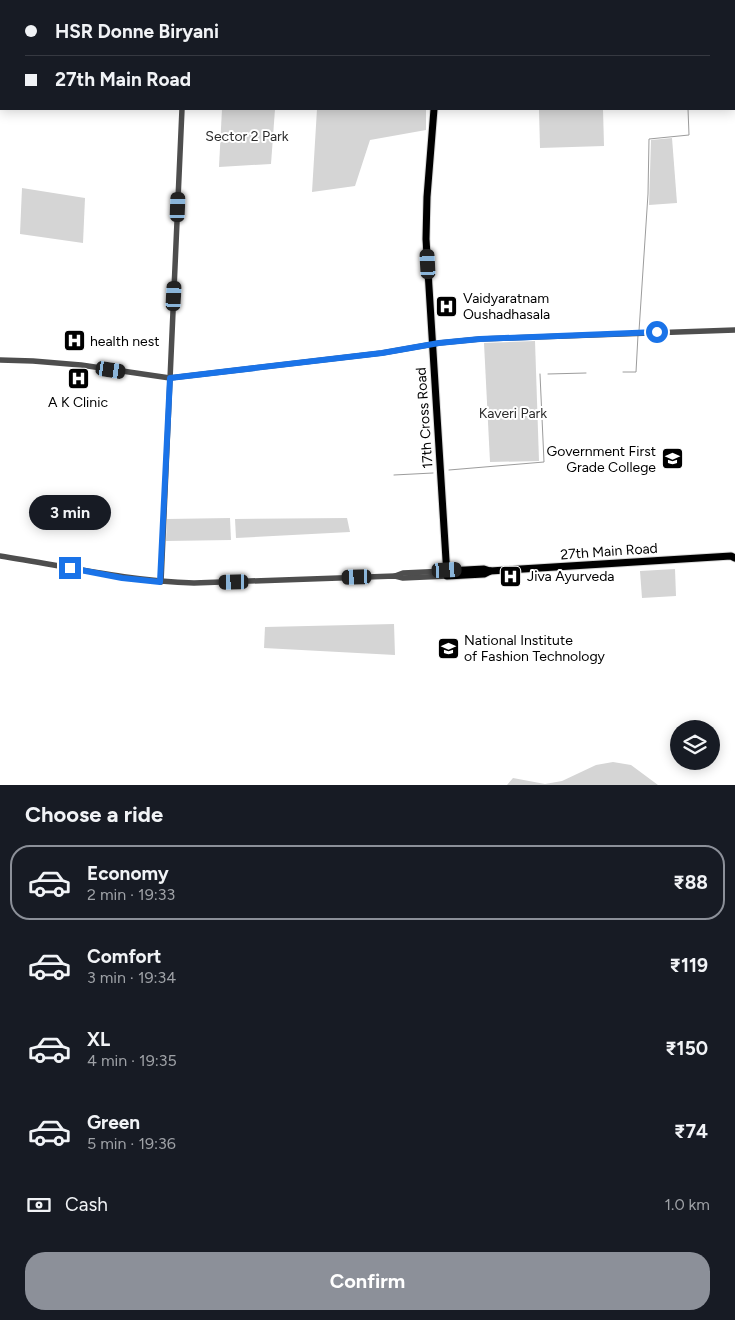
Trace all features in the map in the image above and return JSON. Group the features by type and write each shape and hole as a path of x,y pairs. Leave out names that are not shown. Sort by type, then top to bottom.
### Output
{"main road":[{"name":"17th Cross Road","path":"434,110 426,222 447,573"},
{"name":"27th Main Road","path":"447,573 484,569 490,571 734,555"}],"street":[{"path":"160,582 182,110"},
{"path":"0,360 81,365 170,378 382,353 432,344 516,337 735,330"},
{"name":"27th Main Road","path":"0,556 160,582 234,582 395,576 404,578 447,573"}],"green space":[{"name":"Sector 2 Park","path":"222,110 275,110 271,164 219,167"},
{"path":"317,110 426,110 426,130 370,140 355,186 312,192"},
{"path":"539,110 603,110 604,146 540,148"},
{"path":"672,138 677,203 649,205 651,140"},
{"path":"22,188 85,198 83,243 20,234"},
{"name":"Kaveri Park","path":"535,341 539,461 490,462 484,343"},
{"path":"230,518 231,540 166,541 167,519"},
{"path":"347,518 350,532 236,538 235,519"},
{"path":"675,569 676,596 642,598 640,571"},
{"path":"394,624 395,655 264,648 265,627"},
{"path":"613,762 631,765 658,785 507,785 513,778 545,784 562,781 596,765"}],"waterway":[{"path":"639,331 648,194 649,139 689,135 688,110"},
{"path":"623,372 636,372 638,335"},
{"path":"548,374 586,373"},
{"path":"449,470 544,462 540,374"},
{"path":"394,475 433,473"}],"place":[{"name":"Vaidyaratnam Oushadhasala","path":"447,306"},
{"name":"health nest","path":"74,341"},
{"name":"A K Clinic","path":"78,379"},
{"name":"Government First Grade College","path":"672,459"},
{"name":"Jiva Ayurveda","path":"511,576"},
{"name":"National Institute of Fashion Technology","path":"448,648"}],"route":[{"path":"70,568 122,578 160,582 170,378 303,363 382,353 439,343 480,339 542,335 657,332"}]}
